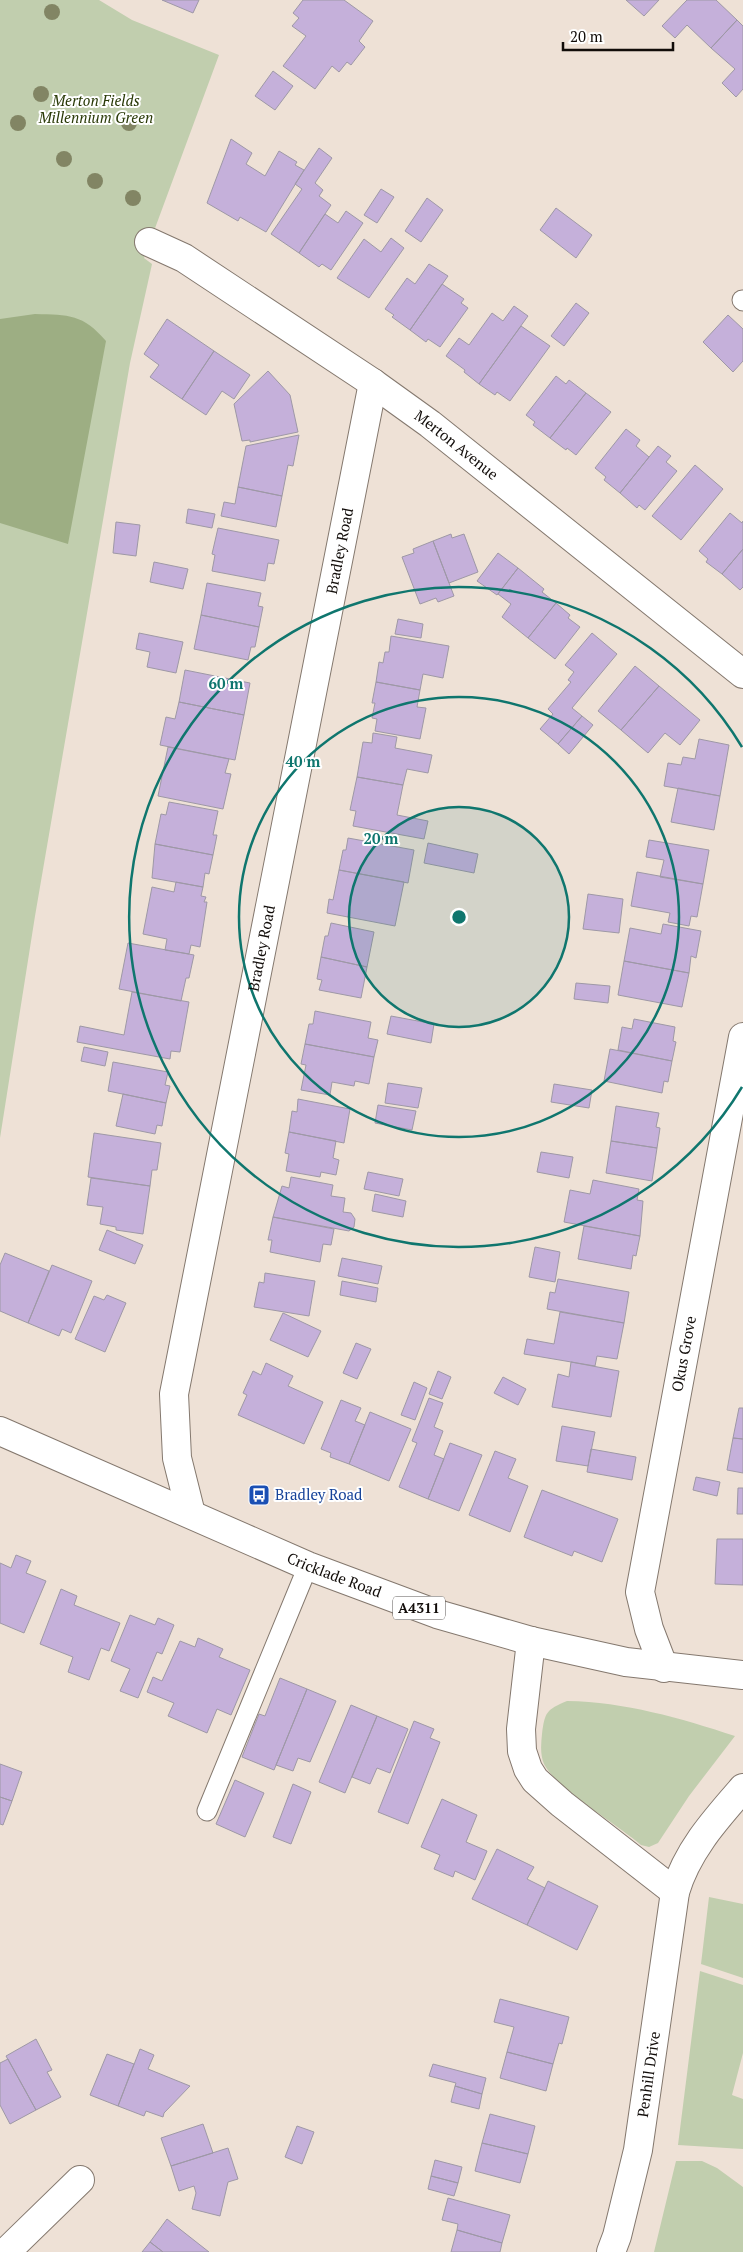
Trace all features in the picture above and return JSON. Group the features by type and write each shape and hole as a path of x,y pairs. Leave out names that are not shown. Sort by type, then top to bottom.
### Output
{"street":[{"name":"Merton Avenue","path":"150,242 184,258 373,383 430,424 743,674"},
{"name":"Bradley Road","path":"191,1514 176,1458 174,1394 373,383"},
{"name":"Okus Grove","path":"664,1668 649,1629 640,1592 743,1037"},
{"name":"Cricklade Road","path":"0,1431 308,1566 437,1614 531,1641 616,1660 664,1668 743,1675"},
{"path":"531,1641 521,1729 522,1751 534,1780 675,1892"},
{"name":"Penhill Drive","path":"611,2252 620,2228 638,2150 675,1892 681,1872 688,1859 708,1829 743,1788"},
{"path":"6,2252 80,2180"}],"lane":[{"path":"207,1811 308,1566"}],"green space":[{"name":"Merton Fields Millennium Green","path":"0,0 99,0 132,20 219,55 144,258 152,264 130,363 35,916 0,1138"},
{"path":"35,314 75,318 90,326 106,341 68,544 0,523 0,319"},
{"path":"567,1701 610,1704 652,1712 735,1736 689,1796 658,1843 649,1847 641,1845 574,1795 551,1774 544,1764 541,1745 546,1716 555,1707"},
{"path":"709,1897 743,1904 743,1978 701,1964"},
{"path":"700,1971 743,1985 743,2053 732,2095 743,2099 743,2149 678,2145"},
{"path":"676,2161 702,2161 717,2168 743,2187 743,2252 654,2252"}],"building":[{"path":"162,0 199,0 193,13"},
{"path":"303,0 344,0 373,21 359,41 365,47 351,65 347,62 339,72 332,66 315,89 283,66 306,36 292,26 299,18 293,13"},
{"path":"626,0 659,0 644,16"},
{"path":"687,0 716,0 737,20 711,48 687,25 675,38 662,26"},
{"path":"737,20 743,26 743,89 736,97 722,83 735,69 711,48"},
{"path":"273,71 293,86 275,110 255,96"},
{"path":"231,139 252,153 246,164 265,176 279,151 297,162 295,165 304,170 266,232 240,217 238,221 207,203"},
{"path":"319,148 332,158 315,183 323,190 319,196 331,205 299,253 271,234 302,189 295,184"},
{"path":"381,189 394,197 377,223 364,215"},
{"path":"427,198 443,210 421,242 405,231"},
{"path":"556,208 592,235 576,258 540,230"},
{"path":"346,211 363,223 331,270 322,264 319,267 299,253 325,214 338,223"},
{"path":"391,238 404,248 369,298 337,278 364,239 381,252"},
{"path":"429,264 448,276 410,330 392,317 394,315 385,309 407,278 415,284"},
{"path":"442,284 464,299 461,303 468,308 440,347 428,339 426,342 410,330"},
{"path":"576,303 589,313 564,346 551,336"},
{"path":"514,306 528,316 479,384 464,372 465,370 446,356 459,338 469,345 492,313 503,321"},
{"path":"728,315 743,329 743,361 733,372 703,342"},
{"path":"167,319 214,351 182,399 150,377 159,365 144,354"},
{"path":"521,326 550,346 510,401 497,392 495,395 479,384"},
{"path":"214,351 250,375 234,399 222,391 206,415 182,399"},
{"path":"268,371 290,395 298,432 250,442 250,440 242,441 234,404"},
{"path":"556,376 566,384 569,380 586,393 550,438 533,425 535,422 526,415"},
{"path":"586,393 611,412 576,455 550,438"},
{"path":"626,429 640,440 636,446 649,457 620,493 604,480 606,477 595,468"},
{"path":"299,435 293,466 288,465 282,496 238,487 246,446"},
{"path":"658,446 671,456 666,462 677,471 645,510 639,505 637,508 620,493"},
{"path":"695,465 723,489 681,540 652,516"},
{"path":"238,487 282,496 276,527 221,516 224,502 235,504"},
{"path":"188,509 215,514 212,528 186,523"},
{"path":"730,513 742,523 743,521 743,549 722,574 706,562 708,559 699,551"},
{"path":"116,522 140,525 136,556 113,553"},
{"path":"218,528 279,540 274,564 268,563 265,581 212,571 215,555 212,554"},
{"path":"451,534 452,538 464,534 478,572 449,583 433,541"},
{"path":"433,541 454,596 438,602 436,598 420,604 402,557 414,553 413,549"},
{"path":"743,549 743,587 740,590 722,574"},
{"path":"498,553 518,568 497,595 477,581"},
{"path":"154,562 188,569 183,589 150,582"},
{"path":"518,568 544,589 542,592 556,603 528,638 502,617 511,604 498,594"},
{"path":"207,583 261,593 258,606 263,607 259,627 201,615"},
{"path":"556,603 570,615 568,618 580,627 555,659 528,638"},
{"path":"201,615 259,627 255,647 251,647 248,660 194,649"},
{"path":"398,619 423,624 421,638 395,634"},
{"path":"139,633 183,642 176,673 147,667 150,652 136,649"},
{"path":"592,633 617,654 572,708 582,716 558,744 540,729 553,714 548,709 571,682 568,680 574,672 565,665"},
{"path":"391,636 449,646 443,678 423,674 420,690 376,682 379,662 383,663 385,652 389,652"},
{"path":"635,666 659,686 621,730 598,711"},
{"path":"185,670 250,683 244,715 179,702"},
{"path":"376,682 420,690 417,707 426,708 420,739 375,731 377,719 372,718 375,703 372,703"},
{"path":"659,686 700,720 680,745 665,733 648,753 621,730"},
{"path":"179,702 244,715 235,760 160,745 166,717 175,719"},
{"path":"582,716 593,725 569,754 558,744"},
{"path":"373,733 397,737 395,748 432,755 428,773 407,769 403,785 357,777 363,742 372,743"},
{"path":"699,739 729,745 720,796 664,786 668,763 681,765 683,757 695,759"},
{"path":"168,747 229,759 225,773 231,774 223,809 158,796"},
{"path":"357,777 403,785 397,815 428,821 424,839 353,826 356,811 350,810"},
{"path":"678,788 720,796 714,830 671,822"},
{"path":"169,802 218,811 213,835 217,835 213,855 155,844 161,814 166,815"},
{"path":"348,838 414,850 408,883 339,870 343,850 346,850"},
{"path":"649,840 709,850 703,884 660,877 664,860 646,857"},
{"path":"428,843 478,854 474,873 424,863"},
{"path":"155,844 213,855 209,874 205,873 203,887 152,878"},
{"path":"339,870 404,882 395,926 327,913 329,899 333,900"},
{"path":"637,872 703,884 697,917 691,916 689,926 668,922 670,913 631,906"},
{"path":"176,882 203,887 201,896 206,897 204,902 207,902 200,947 191,945 189,954 165,950 167,939 143,934 152,887 174,892"},
{"path":"588,894 623,899 619,933 583,929"},
{"path":"331,923 374,932 367,967 321,957 325,936 328,936"},
{"path":"663,924 701,931 696,958 691,956 689,973 624,961 630,928 661,934"},
{"path":"128,943 194,955 181,1001 119,989"},
{"path":"321,957 367,967 361,998 319,990 322,980 317,979"},
{"path":"624,961 689,973 682,1007 618,995"},
{"path":"576,983 610,986 608,1003 574,999"},
{"path":"132,992 189,1002 180,1052 171,1051 170,1059 77,1042 80,1026 124,1035"},
{"path":"315,1011 371,1022 368,1038 378,1040 374,1057 305,1044 309,1024 313,1024"},
{"path":"391,1016 434,1024 431,1043 387,1034"},
{"path":"634,1019 675,1027 673,1041 676,1042 672,1061 618,1050 622,1027 632,1029"},
{"path":"305,1044 374,1057 369,1084 355,1081 354,1086 332,1082 330,1095 301,1090 306,1065 301,1064"},
{"path":"84,1047 108,1052 105,1066 81,1061"},
{"path":"610,1049 672,1061 668,1082 664,1081 662,1093 604,1081"},
{"path":"113,1062 168,1072 165,1085 170,1086 166,1103 108,1091"},
{"path":"388,1083 422,1088 418,1108 385,1103"},
{"path":"554,1084 592,1090 589,1108 551,1102"},
{"path":"123,1094 166,1103 162,1126 157,1125 155,1134 116,1126"},
{"path":"298,1099 350,1109 344,1143 289,1132 292,1111 297,1112"},
{"path":"378,1105 416,1111 412,1130 375,1123"},
{"path":"616,1106 659,1113 656,1127 660,1128 657,1148 611,1141"},
{"path":"289,1132 336,1141 333,1158 339,1160 336,1175 321,1172 320,1177 286,1171 289,1154 285,1153"},
{"path":"94,1133 161,1143 157,1170 152,1170 150,1186 88,1177"},
{"path":"611,1141 657,1148 652,1181 606,1173"},
{"path":"541,1152 573,1157 569,1178 537,1172"},
{"path":"368,1172 403,1179 399,1196 364,1189"},
{"path":"291,1177 333,1185 331,1196 345,1198 343,1212 351,1213 355,1219 354,1227 349,1231 273,1217 282,1186 289,1188"},
{"path":"91,1178 150,1186 143,1234 116,1230 116,1227 100,1224 103,1207 87,1205"},
{"path":"593,1180 639,1189 637,1200 643,1201 640,1236 564,1222 570,1190 590,1194"},
{"path":"375,1194 406,1201 403,1217 372,1211"},
{"path":"273,1217 334,1229 331,1245 323,1244 320,1262 270,1252 272,1240 268,1240"},
{"path":"584,1226 640,1236 636,1256 633,1255 631,1269 578,1259"},
{"path":"107,1230 143,1245 135,1264 99,1250"},
{"path":"535,1247 560,1252 555,1282 529,1277"},
{"path":"5,1253 49,1271 28,1323 0,1311 0,1265"},
{"path":"342,1258 382,1266 378,1284 338,1276"},
{"path":"52,1265 92,1281 71,1333 62,1329 59,1336 28,1323"},
{"path":"265,1273 315,1281 309,1316 254,1307 259,1282 264,1283"},
{"path":"558,1279 629,1292 624,1323 547,1309 550,1292 555,1293"},
{"path":"342,1281 378,1288 376,1302 340,1295"},
{"path":"107,1295 126,1303 105,1352 75,1339 94,1296 104,1300"},
{"path":"560,1312 624,1323 617,1359 597,1356 595,1366 524,1354 527,1339 554,1344"},
{"path":"283,1313 321,1331 308,1357 270,1340"},
{"path":"356,1343 371,1349 357,1379 343,1373"},
{"path":"571,1362 619,1371 611,1417 552,1407 558,1374 569,1377"},
{"path":"266,1363 293,1376 288,1386 323,1402 304,1444 238,1415 247,1395 243,1393 253,1371 261,1375"},
{"path":"438,1371 451,1377 442,1399 429,1394"},
{"path":"503,1377 526,1389 518,1405 494,1393"},
{"path":"414,1382 427,1388 415,1420 401,1415"},
{"path":"429,1398 443,1403 434,1427 443,1431 434,1455 444,1459 428,1499 399,1487 417,1443 412,1441"},
{"path":"341,1400 361,1408 355,1421 365,1425 349,1464 330,1457 331,1453 321,1449"},
{"path":"739,1408 743,1408 743,1439 733,1438"},
{"path":"370,1412 411,1429 389,1481 349,1464"},
{"path":"562,1426 595,1432 588,1466 556,1461"},
{"path":"733,1438 743,1439 743,1473 727,1470"},
{"path":"450,1443 482,1455 459,1511 428,1499"},
{"path":"591,1449 636,1457 632,1480 587,1472"},
{"path":"495,1451 516,1459 508,1478 528,1486 510,1532 469,1515"},
{"path":"696,1477 720,1482 717,1496 693,1490"},
{"path":"738,1488 743,1488 743,1514 737,1514"},
{"path":"542,1490 618,1519 602,1562 574,1551 572,1556 524,1537"},
{"path":"717,1539 743,1539 743,1585 715,1584"},
{"path":"16,1555 31,1561 26,1573 46,1581 24,1633 0,1623 0,1563 11,1568"},
{"path":"61,1589 77,1596 74,1605 120,1623 109,1651 101,1648 89,1680 68,1672 73,1657 40,1644"},
{"path":"130,1615 155,1625 158,1618 174,1625 162,1654 157,1652 138,1698 120,1691 130,1669 111,1661"},
{"path":"198,1638 223,1649 219,1657 250,1670 231,1715 217,1709 207,1733 168,1716 174,1703 147,1692 153,1677 162,1681 180,1641 195,1647"},
{"path":"280,1678 307,1689 274,1770 242,1757 259,1714 265,1716"},
{"path":"307,1689 336,1701 310,1762 298,1758 293,1771 276,1765"},
{"path":"351,1705 377,1716 345,1793 319,1782"},
{"path":"377,1716 408,1729 390,1773 377,1768 370,1784 352,1777"},
{"path":"414,1721 434,1729 430,1738 440,1742 408,1824 378,1812"},
{"path":"0,1764 22,1772 12,1801 0,1797"},
{"path":"235,1780 264,1793 245,1837 216,1824"},
{"path":"293,1784 311,1792 291,1844 273,1837"},
{"path":"0,1797 12,1801 3,1825 0,1824"},
{"path":"442,1799 477,1815 466,1842 487,1851 475,1880 455,1871 453,1877 434,1869 440,1855 421,1847"},
{"path":"497,1849 534,1867 527,1879 545,1888 527,1925 472,1899"},
{"path":"548,1881 598,1906 577,1950 527,1925"},
{"path":"500,1999 569,2017 562,2044 559,2043 553,2064 507,2052 514,2027 494,2022"},
{"path":"36,2039 52,2070 47,2072 61,2097 36,2110 6,2056"},
{"path":"140,2049 154,2055 148,2069 190,2086 164,2113 163,2117 146,2111 144,2116 118,2106"},
{"path":"507,2052 553,2064 546,2091 500,2078"},
{"path":"107,2054 134,2064 118,2106 90,2095"},
{"path":"8,2059 36,2110 10,2124 0,2105 0,2063"},
{"path":"433,2064 486,2078 482,2094 455,2086 456,2083 429,2076"},
{"path":"455,2086 482,2094 479,2109 451,2102"},
{"path":"490,2114 535,2126 528,2154 482,2143"},
{"path":"203,2124 213,2153 171,2166 161,2138"},
{"path":"297,2126 314,2132 302,2164 285,2157"},
{"path":"482,2143 528,2154 520,2183 475,2171"},
{"path":"228,2148 238,2179 228,2182 220,2216 192,2209 196,2193 194,2186 179,2191 171,2166"},
{"path":"435,2160 462,2167 458,2183 431,2176"},
{"path":"431,2176 458,2183 454,2196 428,2189"},
{"path":"448,2198 510,2215 502,2243 457,2230 458,2224 442,2220"},
{"path":"167,2219 209,2252 163,2252 150,2242"},
{"path":"457,2230 502,2243 500,2252 451,2252"},
{"path":"150,2242 163,2252 142,2252"}],"place":[{"name":"Bradley Road","path":"259,1495"}]}
